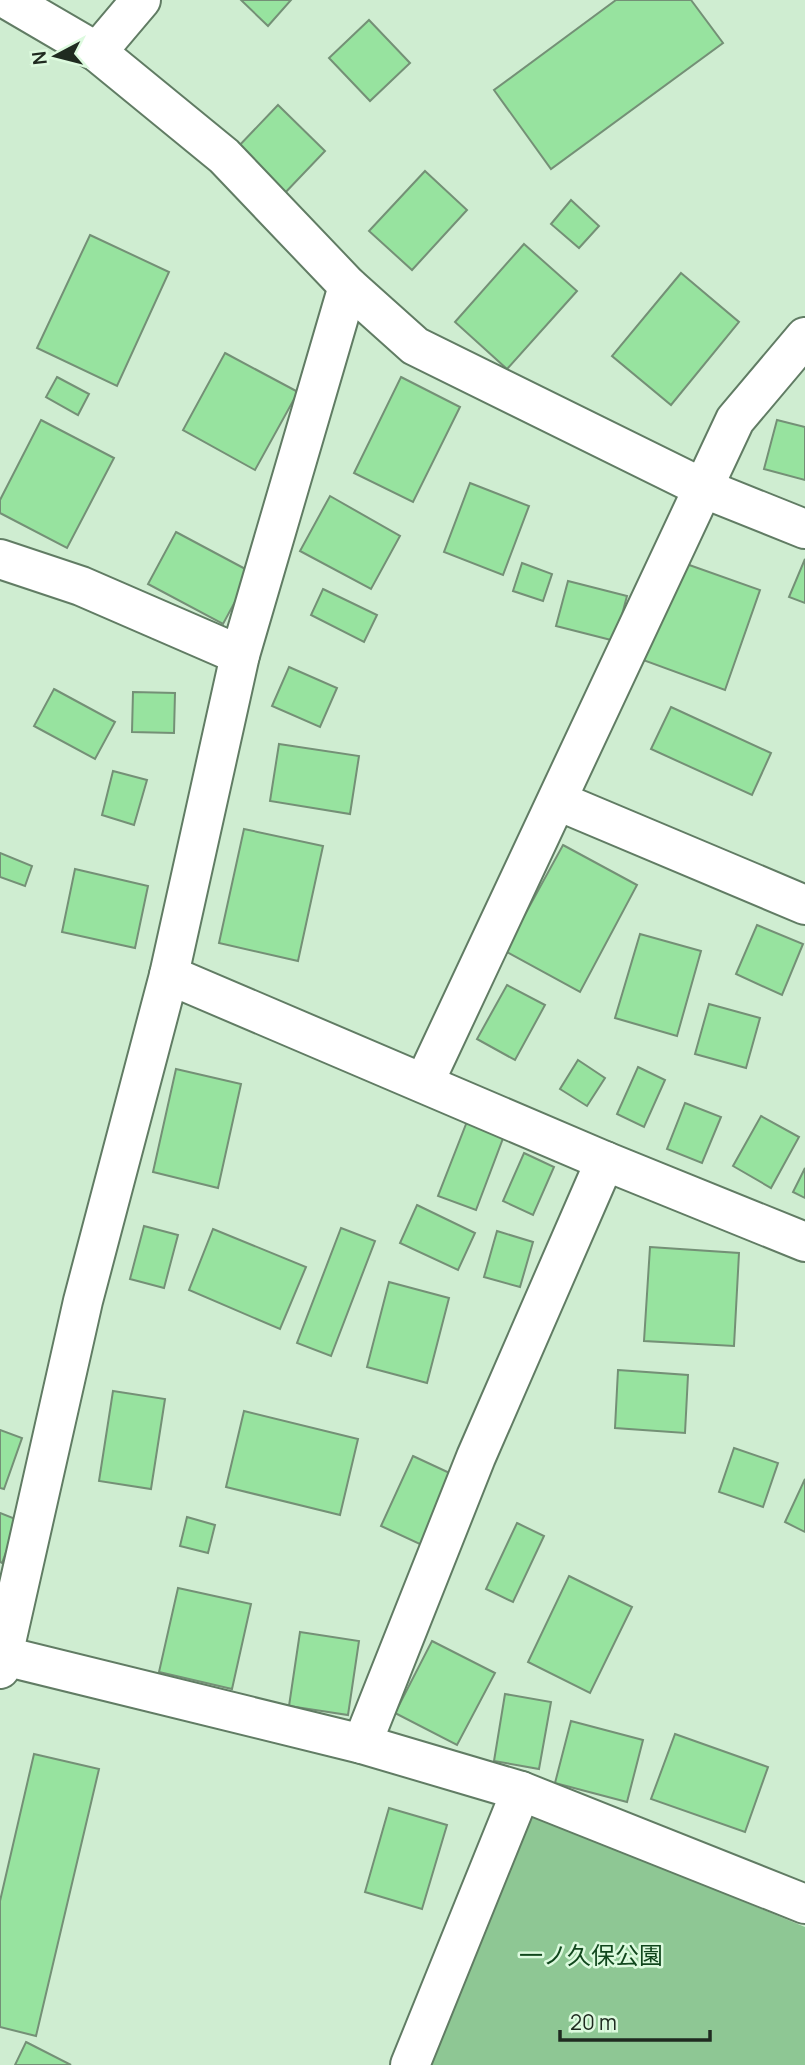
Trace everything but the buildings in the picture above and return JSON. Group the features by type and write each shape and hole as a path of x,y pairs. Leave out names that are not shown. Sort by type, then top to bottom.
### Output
{"street":[{"path":"8,0 97,52 224,156 348,286 415,346 705,489 805,529"},
{"path":"97,52 141,0"},
{"path":"348,286 240,655 169,975 83,1301 1,1660 362,1744 521,1791 805,1904"},
{"path":"424,1083 705,489 735,420 805,337"},
{"path":"0,559 80,586 240,655"},
{"path":"558,801 805,905"},
{"path":"169,975 605,1161 805,1242"},
{"path":"362,1744 475,1457 605,1161"},
{"path":"410,2065 521,1791"}],"green space":[{"name":"一ノ久保公園","path":"531,1814 805,1927 805,2065 429,2065"}]}
